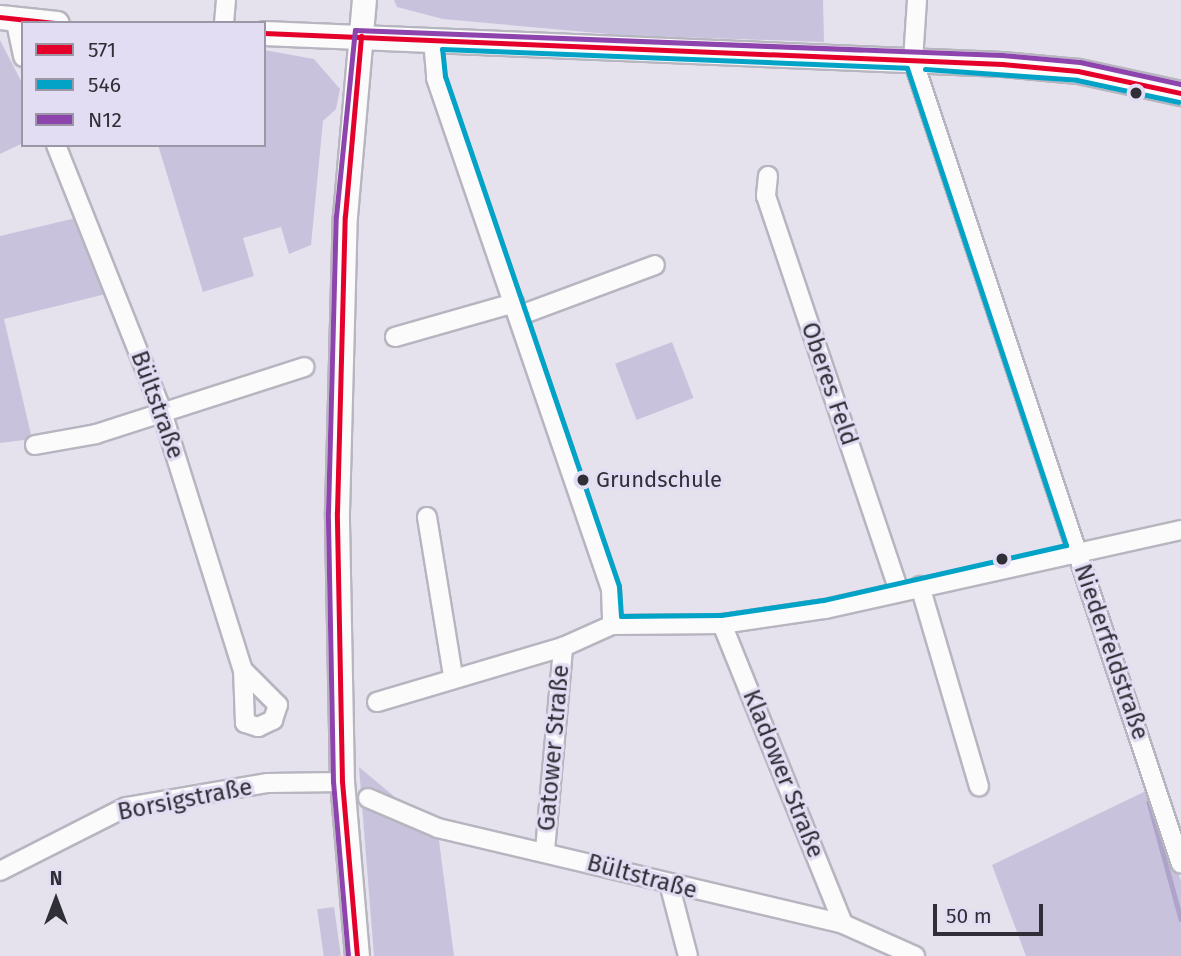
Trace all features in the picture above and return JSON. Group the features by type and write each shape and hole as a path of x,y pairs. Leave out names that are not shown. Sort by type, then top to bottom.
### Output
{"main road":[{"path":"358,956 342,782 338,364 364,0"},
{"path":"7,18 37,21"},
{"path":"266,33 913,60 1078,71 1181,93"}],"street":[{"path":"224,21 226,0"},
{"name":"Niederfeldstraße","path":"917,0 913,60 1181,864"},
{"path":"7,18 21,52"},
{"path":"433,40 436,78 611,589 612,625 722,624 899,591 1181,530"},
{"name":"Bültstraße","path":"57,147 161,409 243,670"},
{"name":"Oberes Feld","path":"768,176 766,196 899,591"},
{"path":"395,337 516,310 655,265"},
{"path":"35,445 96,434 161,409 305,367"},
{"path":"427,517 453,676"},
{"path":"920,586 979,786"},
{"name":"Kladower Straße","path":"722,624 843,924"},
{"name":"Gatower Straße","path":"377,702 453,676 563,647 612,625"},
{"name":"Gatower Straße","path":"545,850 563,647"},
{"name":"Borsigstraße","path":"0,871 126,807 268,783 342,782"},
{"name":"Bültstraße","path":"368,798 438,828 545,850 670,887 843,924 915,956"},
{"path":"670,887 688,956"}],"shaded area":[{"path":"394,0 823,0 824,42 620,35 443,19 397,7"},
{"path":"0,40 21,81 21,144 0,154"},
{"path":"266,50 314,59 340,89 336,109 323,121 311,245 289,254 281,227 243,238 254,276 203,292 159,147 266,147"},
{"path":"76,218 106,294 4,319 32,439 0,443 0,236"},
{"path":"672,342 694,398 637,420 615,364"},
{"path":"359,767 438,833 454,956 374,956"},
{"path":"1150,789 1181,881 1181,956 1026,956 992,865"},
{"path":"334,907 341,956 324,956 317,909"}],"waterway":[{"path":"1149,802 1181,919"}],"transit line":[{"name":"571","path":"0,17 37,21"},
{"name":"N12","path":"348,956 333,782 328,512 336,216 355,30 1002,55 1080,62 1181,84"},
{"name":"571","path":"266,33 1002,64 1078,71 1181,93"},
{"name":"571","path":"357,956 342,782 337,512 345,216 361,36"},
{"name":"546","path":"442,49 907,68 1066,545 823,600 721,615 621,616 619,586 445,76 442,49"},
{"name":"546","path":"925,69 1077,80 1179,102"}],"place":[{"name":"Grundschule","path":"583,480"}]}
